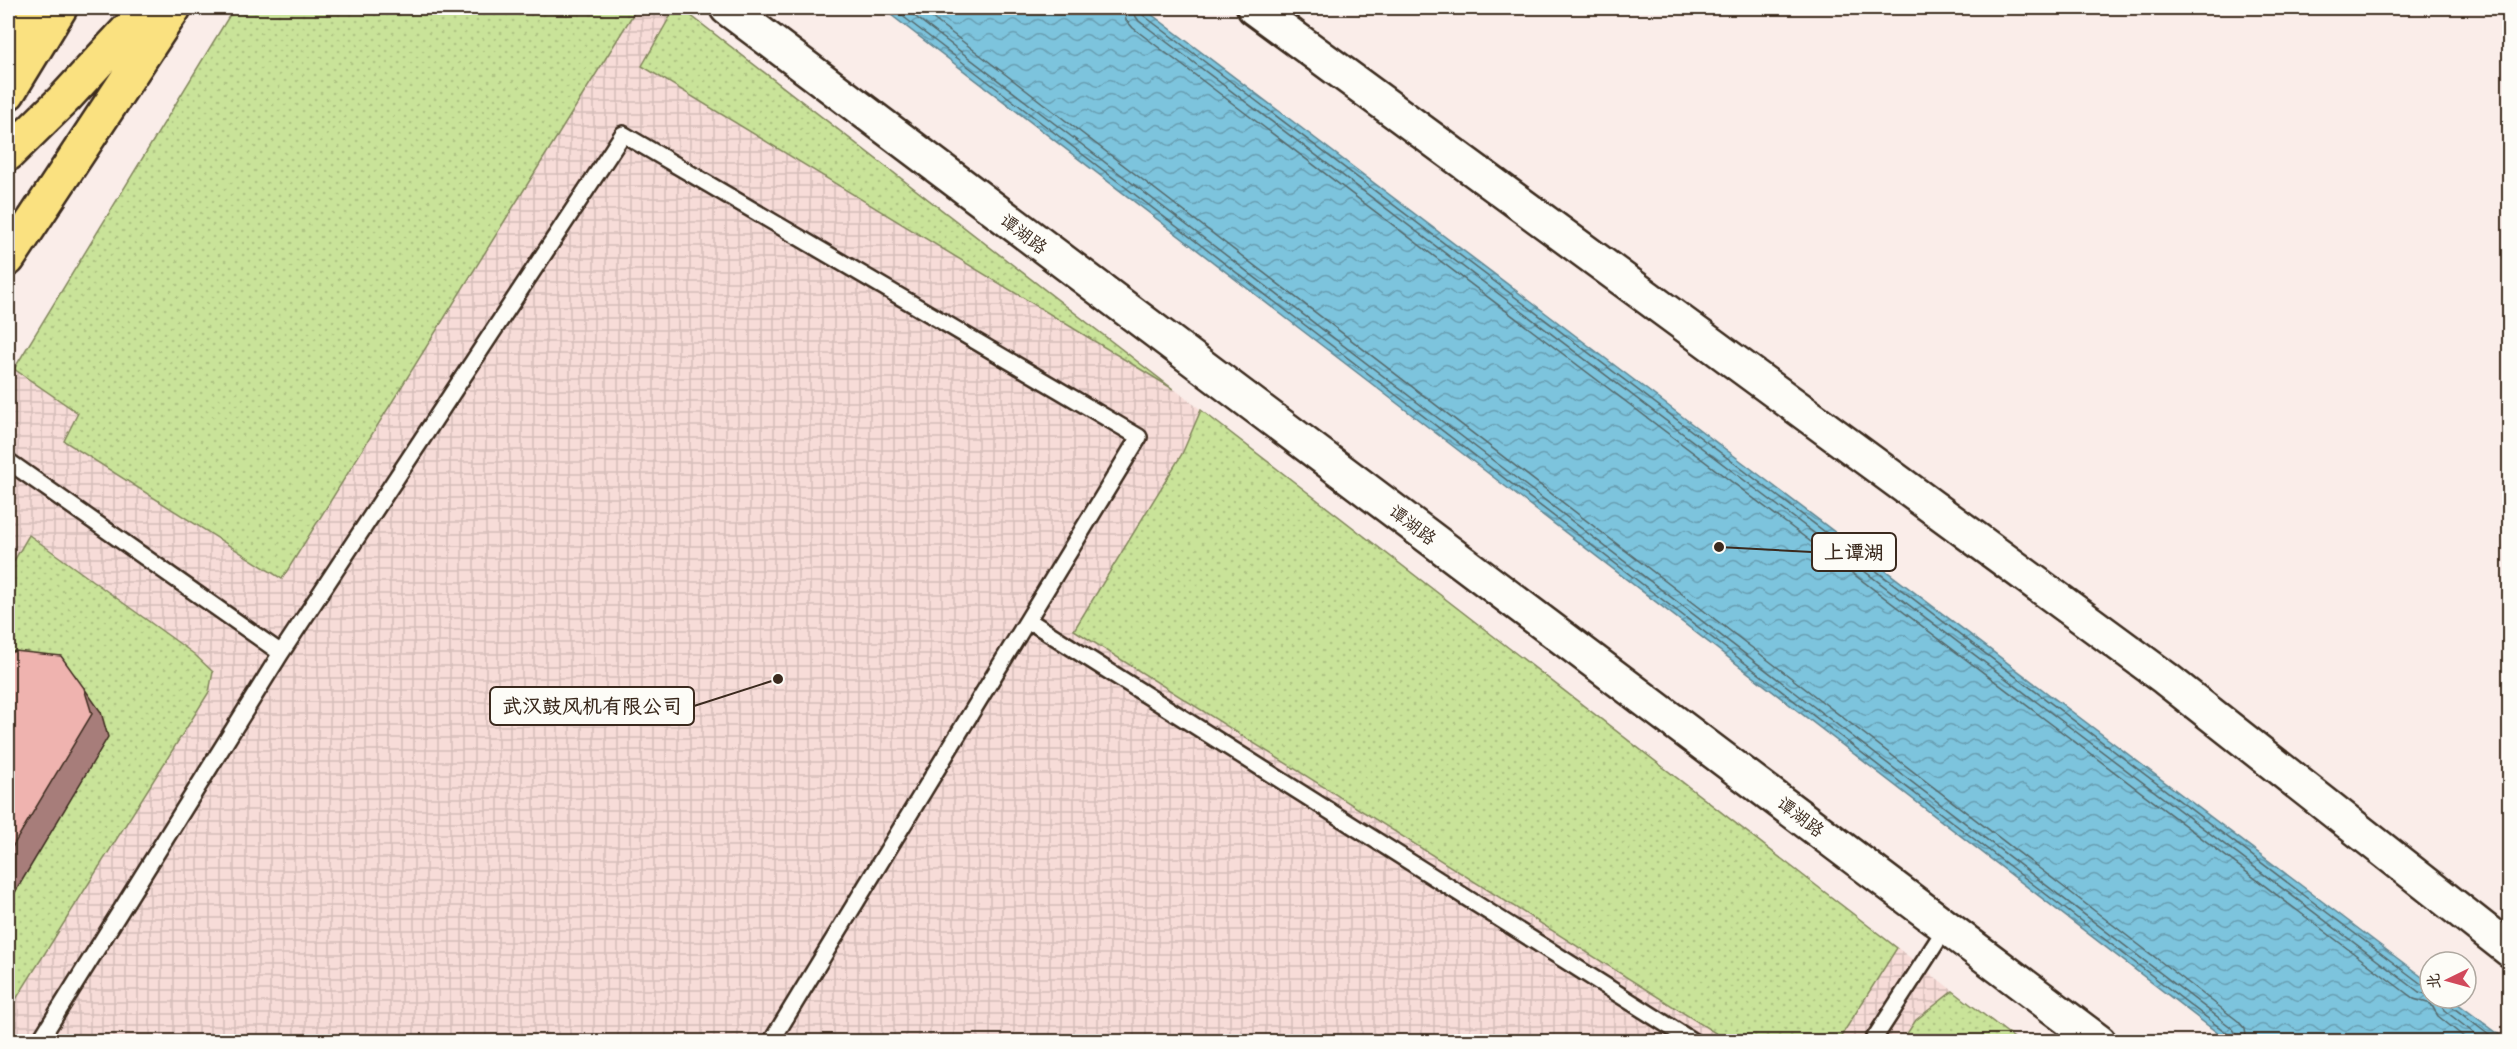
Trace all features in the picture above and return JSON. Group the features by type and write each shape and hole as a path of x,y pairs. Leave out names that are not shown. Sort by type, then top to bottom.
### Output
{"main road":[{"path":"8,35 24,8"},
{"path":"8,93 60,8"},
{"path":"8,153 65,98 148,8"},
{"path":"8,259 174,8"}],"street":[{"name":"谭湖路","path":"727,8 2099,1041"},
{"path":"1254,8 2165,678 2510,950"}],"lane":[{"path":"39,1041 281,653 623,134 1139,437 771,1041"},
{"path":"8,461 281,653"},
{"path":"1028,620 1694,1041"},
{"path":"1872,1041 1947,926"}],"shaded area":[{"path":"234,8 681,8 2018,1041 8,1041 8,380"}],"green space":[{"path":"234,8 637,8 282,579 64,441 78,413 14,369"},
{"path":"675,8 681,8 1173,389 642,66"},
{"path":"1201,410 1897,948 1838,1041 1728,1041 1074,630 1182,454"},
{"path":"29,535 194,654 213,672 209,692 8,1012 8,571"},
{"path":"1953,991 2018,1041 1902,1041 1916,1020"}],"water":[{"path":"882,8 1143,8 2418,974 2418,1010 2466,1010 2508,1041 2228,1041"}],"building":[{"path":"15,651 61,656 84,688 92,714 8,854 8,654"}],"place":[{"name":"上谭湖","path":"1719,547"},
{"name":"武汉鼓风机有限公司","path":"778,679"}]}
